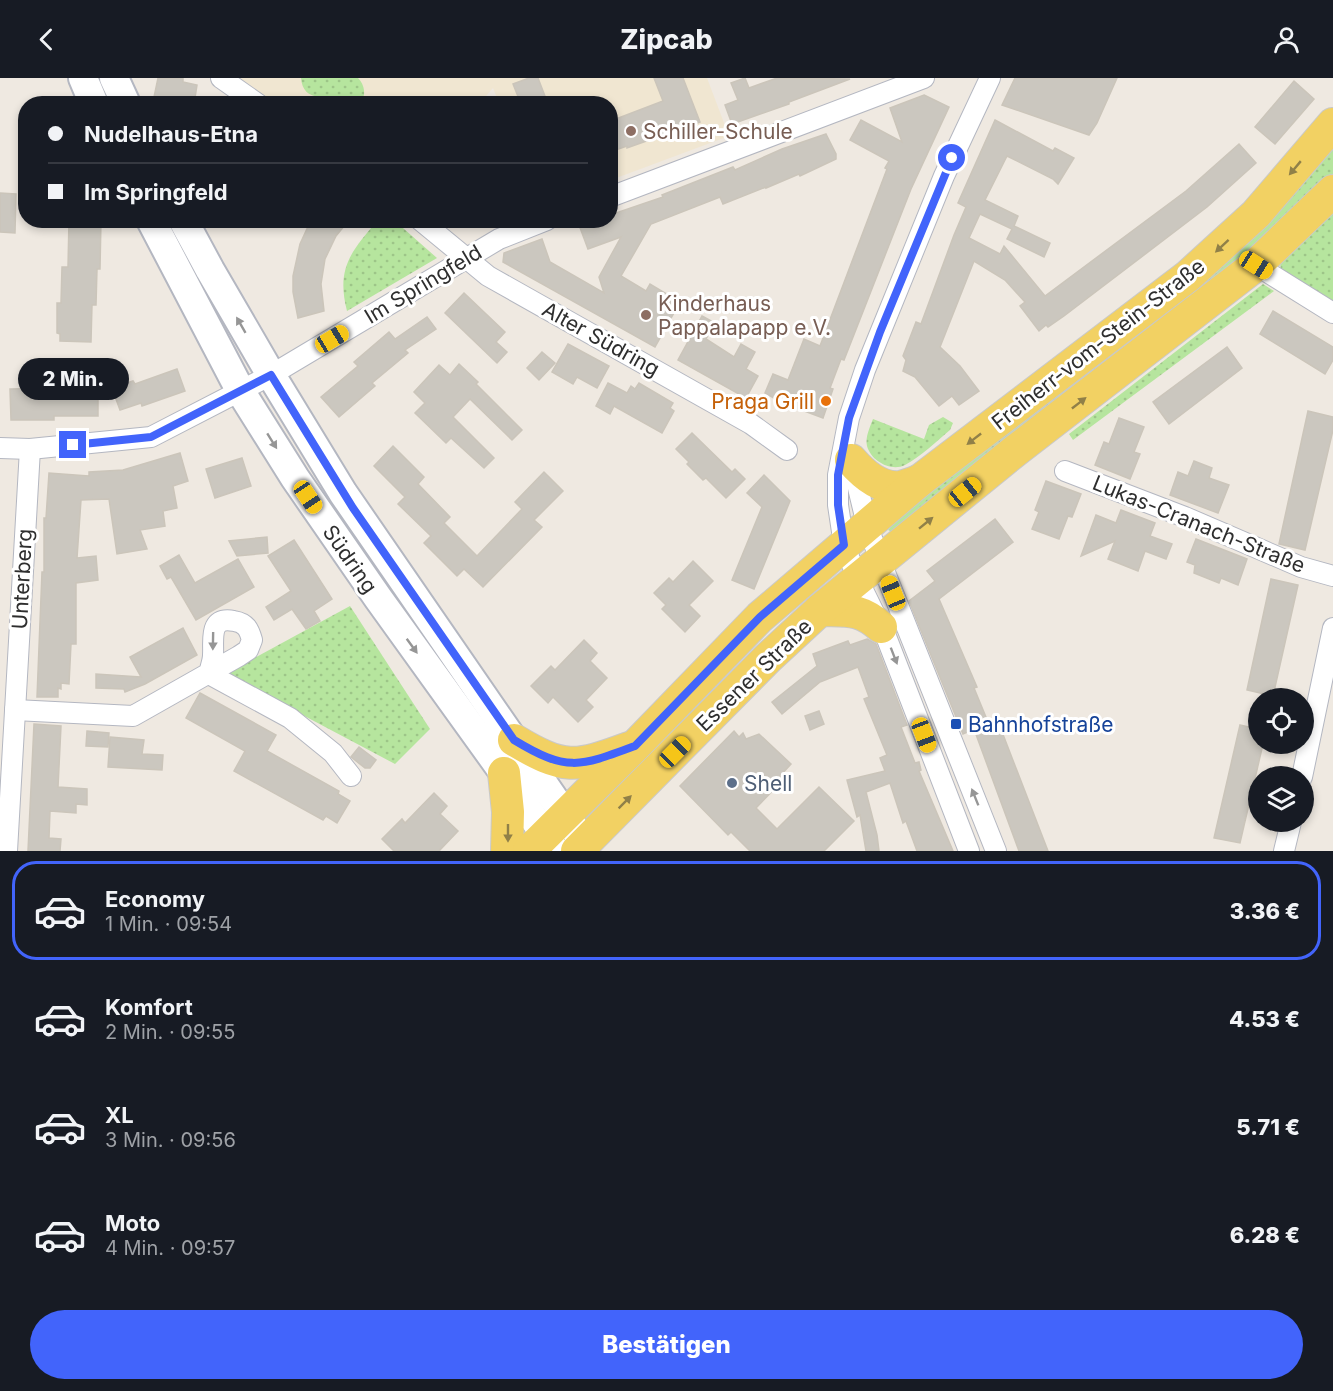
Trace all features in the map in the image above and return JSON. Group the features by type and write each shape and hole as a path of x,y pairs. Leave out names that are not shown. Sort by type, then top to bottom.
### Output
{"main road":[{"path":"83,78 91,96"},
{"path":"114,78 122,96"},
{"name":"Freiherr-vom-Stein-Straße","path":"856,535 919,481 1188,276 1256,214 1333,124"},
{"name":"Freiherr-vom-Stein-Straße","path":"866,574 1015,451 1256,265 1333,191"},
{"name":"Südring","path":"155,228 241,392 295,478 333,535 504,773 563,842"},
{"name":"Südring","path":"187,228 271,375 343,493 514,740 563,842"},
{"path":"851,460 865,476 881,484 899,487 919,481"},
{"name":"Essener Straße","path":"563,842 635,746 760,617 856,535"},
{"name":"Essener Straße","path":"563,842 820,610 866,574"},
{"path":"820,610 867,615 882,627"},
{"path":"514,740 551,760 568,764 588,762 635,746"},
{"path":"504,773 508,819 507,851"}],"street":[{"path":"221,78 247,96"},
{"path":"618,194 924,78"},
{"path":"984,81 880,332 849,418 838,475 838,505 856,535 866,574 996,851"},
{"name":"Alter Südring","path":"430,228 488,276 731,413 787,450"},
{"name":"Im Springfeld","path":"0,448 30,449 151,437 241,392 466,258 500,239 527,228"},
{"path":"1256,265 1333,313"},
{"path":"849,418 856,535 866,574 882,627 969,851"},
{"name":"Unterberg","path":"7,851 30,449"},
{"name":"Lukas-Cranach-Straße","path":"1065,471 1185,517 1301,567 1333,576"},
{"path":"1304,766 1333,628"},
{"path":"15,710 134,716 209,674 290,718 333,753 351,776"},
{"path":"1284,851 1289,832"}],"shaded area":[{"path":"233,78 707,78 729,136 618,177 618,96 496,96 493,88 486,96 255,96"}],"green space":[{"path":"301,78 358,78 364,93 364,96 316,96 306,92"},
{"path":"1333,142 1333,176 1301,210 892,532 888,530 944,482 1185,297"},
{"path":"1333,205 1333,306 1282,275 1279,258"},
{"path":"371,228 403,228 437,258 347,311 343,283 345,272 360,242"},
{"path":"1263,284 1274,291 1073,440 1069,434"},
{"path":"943,417 953,423 950,430 905,465 894,467 882,464 869,451 867,439 873,419 924,439 929,425"},
{"path":"350,606 430,729 395,764 225,674"}],"building":[{"path":"158,78 183,78 183,82 197,85 195,96 154,96"},
{"path":"529,78 538,78 545,96 518,96 513,84"},
{"path":"654,78 683,78 700,122 618,149 618,118 663,101"},
{"path":"745,78 749,88 777,78 850,79 732,124 725,105 738,100 731,83"},
{"path":"1015,78 1117,78 1097,123 1089,135 1002,105"},
{"path":"1294,81 1314,99 1275,144 1255,127"},
{"path":"924,95 949,107 911,189 844,360 841,359 830,388 833,389 823,418 791,408 765,393 773,374 788,380 804,339 820,346 889,161 850,140 861,120 902,142 890,108"},
{"path":"995,120 1053,151 1055,148 1074,158 1058,184 1053,179 1007,156 985,200 1018,216 1014,226 1050,243 1044,257 1007,239 1012,229 980,214 969,238 1000,254 1004,246 1045,296 1186,191 1239,144 1256,163 1207,207 1064,316 1039,331 1020,306 1025,302 1005,280 974,261 940,347 960,366 979,391 959,405 952,396 939,406 915,377 903,371 906,360 903,356 916,322 921,324 966,207 958,203"},
{"path":"826,134 836,154 836,159 800,176 799,174 723,204 720,197 651,224 621,276 646,291 650,284 680,302 655,347 503,262 504,253 542,239 550,262 604,293 599,277 621,237 588,249 580,228 618,228 618,212 663,197 662,195 733,167 735,170 782,149"},
{"path":"0,193 16,194 15,233 0,232"},
{"path":"69,228 101,228 100,269 97,269 96,305 92,305 91,342 60,341 60,334 57,333 57,303 61,303 62,267 68,267"},
{"path":"307,228 342,228 325,259 321,284 324,311 298,318 293,292 293,276 300,244"},
{"path":"464,293 505,332 496,342 507,352 497,363 445,313"},
{"path":"1273,311 1333,347 1333,360 1325,374 1260,334"},
{"path":"702,316 715,323 706,339 734,357 741,344 755,352 746,369 758,376 746,398 678,360"},
{"path":"427,317 436,329 405,350 408,353 372,383 375,386 339,417 321,397 358,366 354,362 389,332 395,339"},
{"path":"568,344 609,366 597,388 577,377 573,384 552,372"},
{"path":"1227,347 1242,368 1169,424 1153,402"},
{"path":"542,352 555,363 539,380 527,368"},
{"path":"459,364 522,430 512,440 470,399 453,417 494,458 484,468 451,438 446,443 415,413 425,403 414,392 439,365 450,375"},
{"path":"177,369 185,391 142,406 141,403 120,410 112,388 133,381 135,384"},
{"path":"608,383 627,393 631,386 635,389 639,383 673,403 670,408 674,411 662,433 614,406 610,414 596,406"},
{"path":"54,384 98,384 98,416 54,416 54,420 11,420 10,389 54,388"},
{"path":"1308,411 1333,417 1333,430 1305,550 1279,544"},
{"path":"1119,418 1144,427 1134,452 1140,454 1130,479 1095,465 1104,442 1109,444"},
{"path":"692,433 732,472 735,469 745,479 726,498 706,478 703,480 676,449"},
{"path":"393,446 424,477 418,484 450,517 444,523 477,556 522,509 515,502 544,472 563,491 534,520 542,527 483,587 464,569 457,576 424,543 431,536 398,504 405,497 374,466"},
{"path":"180,453 188,481 173,486 177,508 163,511 165,526 140,530 147,549 117,554 109,499 81,500 77,558 96,556 98,580 76,583 76,644 71,644 69,684 61,683 61,689 58,688 58,697 37,697 42,572 44,572 44,518 46,518 49,473 89,476 89,472 123,470"},
{"path":"242,458 251,486 215,498 206,469"},
{"path":"1194,461 1212,468 1209,478 1229,485 1218,513 1170,495 1178,472 1188,476"},
{"path":"764,475 790,501 754,589 732,580 762,507 747,493"},
{"path":"1046,481 1081,494 1072,517 1068,516 1059,539 1032,529 1039,512 1035,510"},
{"path":"1121,510 1155,523 1150,536 1172,544 1166,559 1145,551 1138,571 1108,559 1115,541 1081,556 1096,515 1116,523"},
{"path":"995,519 1013,542 939,599 977,687 974,688 988,722 997,719 1048,851 1019,851 974,729 963,734 909,601 935,581 927,571"},
{"path":"267,537 268,553 237,556 229,541"},
{"path":"1196,539 1247,559 1238,585 1221,578 1219,583 1194,573 1195,565 1187,562"},
{"path":"294,540 332,599 314,611 320,621 306,629 292,609 274,620 266,607 291,591 268,556"},
{"path":"179,555 195,583 238,559 254,587 196,620 171,577 167,579 160,566"},
{"path":"693,561 713,581 689,605 700,616 685,632 662,609 666,605 654,593 669,578 673,582"},
{"path":"1271,579 1298,585 1275,688 1248,688 1247,690"},
{"path":"183,628 197,655 145,684 125,692 124,689 96,688 96,674 141,677 130,657"},
{"path":"867,639 876,644 907,725 901,727 915,763 919,762 921,770 919,771 953,851 917,851 906,821 903,823 890,783 866,792 879,851 866,851 860,815 857,817 847,780 885,771 880,758 887,755 864,699 869,697 858,667 820,682 782,714 772,702 817,666 813,654 848,641 850,645"},
{"path":"584,640 597,653 590,661 607,678 586,700 593,707 578,722 553,697 548,703 531,686 551,666 555,670"},
{"path":"200,693 276,735 267,751 339,791 338,794 350,801 337,823 326,816 323,820 234,771 245,751 186,718"},
{"path":"819,711 824,724 810,730 805,716"},
{"path":"34,724 61,726 58,787 87,789 87,805 76,804 76,813 50,811 49,838 61,839 60,851 28,851"},
{"path":"1240,725 1248,727 1248,754 1261,754 1258,766 1248,766 1248,809 1240,843 1214,838"},
{"path":"87,731 109,733 108,747 86,746"},
{"path":"734,731 739,737 743,733 746,739 759,734 791,764 780,776 784,779 756,808 777,829 819,787 854,821 824,851 750,851 731,832 728,835 680,786"},
{"path":"110,737 144,740 142,754 163,755 162,770 108,767"},
{"path":"359,747 376,760 370,768 365,768 351,757"},
{"path":"434,793 447,806 440,814 458,831 439,851 394,851 382,839 402,819 405,823"}],"place":[{"name":"Schiller-Schule","path":"631,131"},
{"name":"Kinderhaus Pappalapapp e.V.","path":"646,315"},
{"name":"Praga Grill","path":"826,401"},
{"name":"Bahnhofstraße","path":"956,724"},
{"name":"Shell","path":"732,783"}],"route":[{"path":"73,445 151,437 271,375 353,508 514,740 551,760 568,764 588,762 611,755 635,746 760,617 844,545 838,505 838,475 849,418 880,332 952,158"}]}
